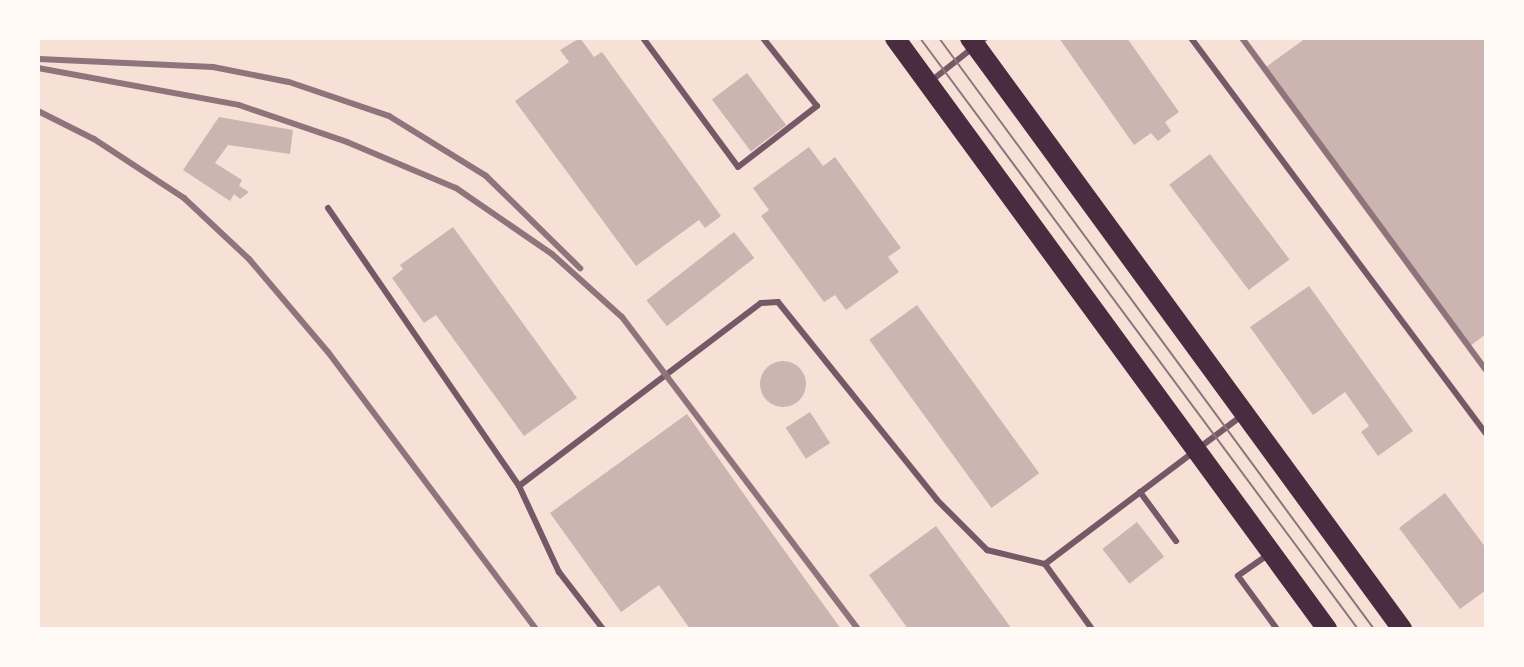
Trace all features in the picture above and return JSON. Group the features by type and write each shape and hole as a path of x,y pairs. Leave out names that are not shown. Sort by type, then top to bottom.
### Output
{"main road":[{"path":"895,38 1327,629"},
{"path":"977,40 1402,629"}],"lane":[{"path":"643,38 738,167 817,106 763,38"},
{"path":"1191,38 1486,434"},
{"path":"1196,45 1206,38"},
{"path":"928,83 977,40"},
{"path":"328,208 519,486 559,572 603,629"},
{"path":"519,486 761,303 778,302 937,500 987,550 1045,564 1092,629"},
{"path":"1045,564 1245,414"},
{"path":"1140,492 1176,541"},
{"path":"1272,552 1238,576 1277,629"}],"building":[{"path":"580,38 594,57 602,52 721,216 705,228 699,220 636,266 515,101 569,62 560,50"},
{"path":"1059,38 1127,38 1179,112 1165,122 1171,131 1158,141 1151,133 1134,145"},
{"path":"1306,38 1486,38 1486,334 1470,346 1266,67"},
{"path":"747,73 786,125 751,151 712,99"},
{"path":"219,117 293,130 290,154 228,145 215,163 242,180 239,186 249,192 240,199 234,194 230,201 183,170"},
{"path":"809,147 823,166 835,157 901,248 888,257 899,272 846,310 835,295 824,302 761,216 769,210 753,188"},
{"path":"1210,154 1289,259 1249,290 1169,185"},
{"path":"453,227 577,398 524,436 436,315 424,323 392,278 403,269 400,265"},
{"path":"734,232 754,258 667,326 647,300"},
{"path":"1309,286 1413,431 1378,456 1361,432 1369,426 1345,392 1313,415 1250,327"},
{"path":"917,305 1039,473 992,508 869,340"},
{"path":"783,361 799,368 806,384 799,400 783,407 767,400 760,384 767,368"},
{"path":"810,412 830,443 806,459 786,428"},
{"path":"687,414 841,629 690,629 659,585 621,612 550,513"},
{"path":"1445,493 1486,548 1486,590 1460,609 1399,528"},
{"path":"1137,522 1164,557 1129,584 1102,549"},
{"path":"936,526 1012,629 908,629 869,575"}],"tram line":[{"path":"920,38 1358,629"},
{"path":"939,38 1374,629"}],"railway":[{"path":"1242,38 1486,370"},
{"path":"39,59 213,67 289,82 389,116 486,176 580,268"},
{"path":"38,68 239,105 347,142 456,188 552,254 622,317 858,629"},
{"path":"38,111 94,139 184,198 249,259 328,352 536,629"}]}
